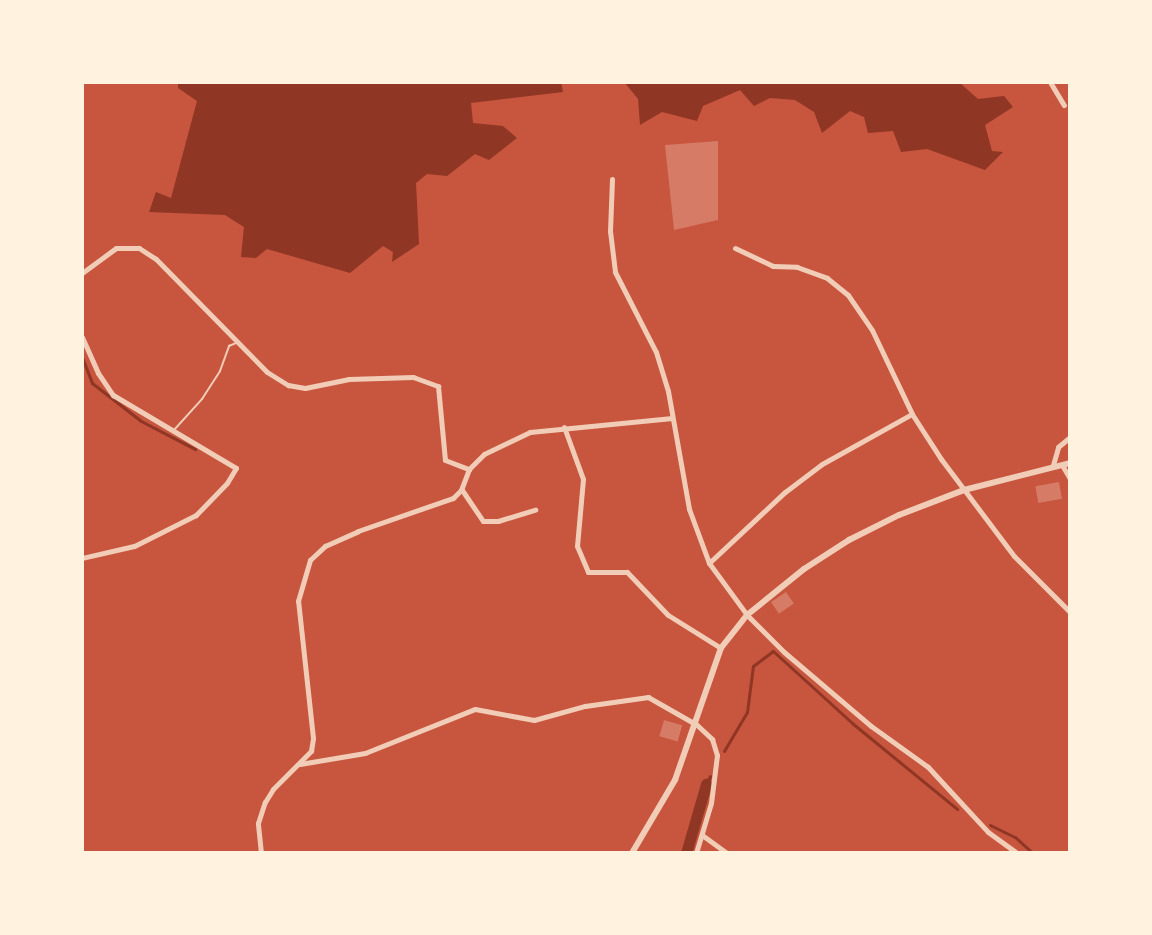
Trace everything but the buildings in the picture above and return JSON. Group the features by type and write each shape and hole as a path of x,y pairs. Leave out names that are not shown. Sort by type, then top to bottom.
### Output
{"street":[{"path":"1050,82 1064,105"},
{"path":"612,179 610,231 615,272 656,352 689,509 709,563 747,615 871,726 928,767 988,832 1017,853"},
{"path":"82,273 116,248 139,248 156,259 267,372 288,385 305,388 349,379 413,377 438,386 445,460 469,469"},
{"path":"735,248 773,266 797,267 827,278 848,295 872,330 912,414 964,490 1037,583 1070,612"},
{"path":"82,337 98,373 113,395 236,468 227,483 196,515 134,546 82,558"},
{"path":"709,563 810,473 912,414"},
{"path":"261,853 258,823 265,802 273,789 311,751 313,738 298,601 310,560 325,546 394,517 443,504 461,490 469,469 499,445 530,432 672,418"},
{"path":"564,427 583,479 577,546 588,572 627,572 668,615 721,648"},
{"path":"1053,465 1058,447 1070,437"},
{"path":"632,853 675,780 697,725 707,684 721,648 747,615 804,569 849,540 964,490 1070,463"},
{"path":"1061,464 1070,479"},
{"path":"461,490 483,521 498,521 535,510"},
{"path":"299,765 365,753 475,709 534,720 585,706 648,697 697,725 712,739 717,755 717,774 696,853"},
{"path":"702,835 727,853"}],"lane":[{"path":"173,431 220,371 229,346 238,342"}],"shaded area":[{"path":"178,82 561,82 563,92 471,103 473,123 503,126 517,138 489,160 475,154 447,176 427,174 416,183 419,244 392,262 393,252 383,246 350,273 267,249 256,258 241,257 244,227 225,215 149,212 156,192 171,198 197,101 178,88"},
{"path":"588,82 959,82 978,99 1004,96 1013,107 985,125 992,151 1003,152 985,170 927,149 901,152 893,131 868,133 864,117 850,111 822,133 814,112 795,100 770,98 754,106 740,90 703,106 697,121 662,112 640,125 638,99 625,83"}],"waterway":[{"path":"82,357 92,383 141,421 195,449"},
{"path":"724,751 747,712 753,666 773,651 852,723 957,809"},
{"path":"706,784 710,776"},
{"path":"686,853 706,784"},
{"path":"990,825 1015,837 1033,853"}]}
